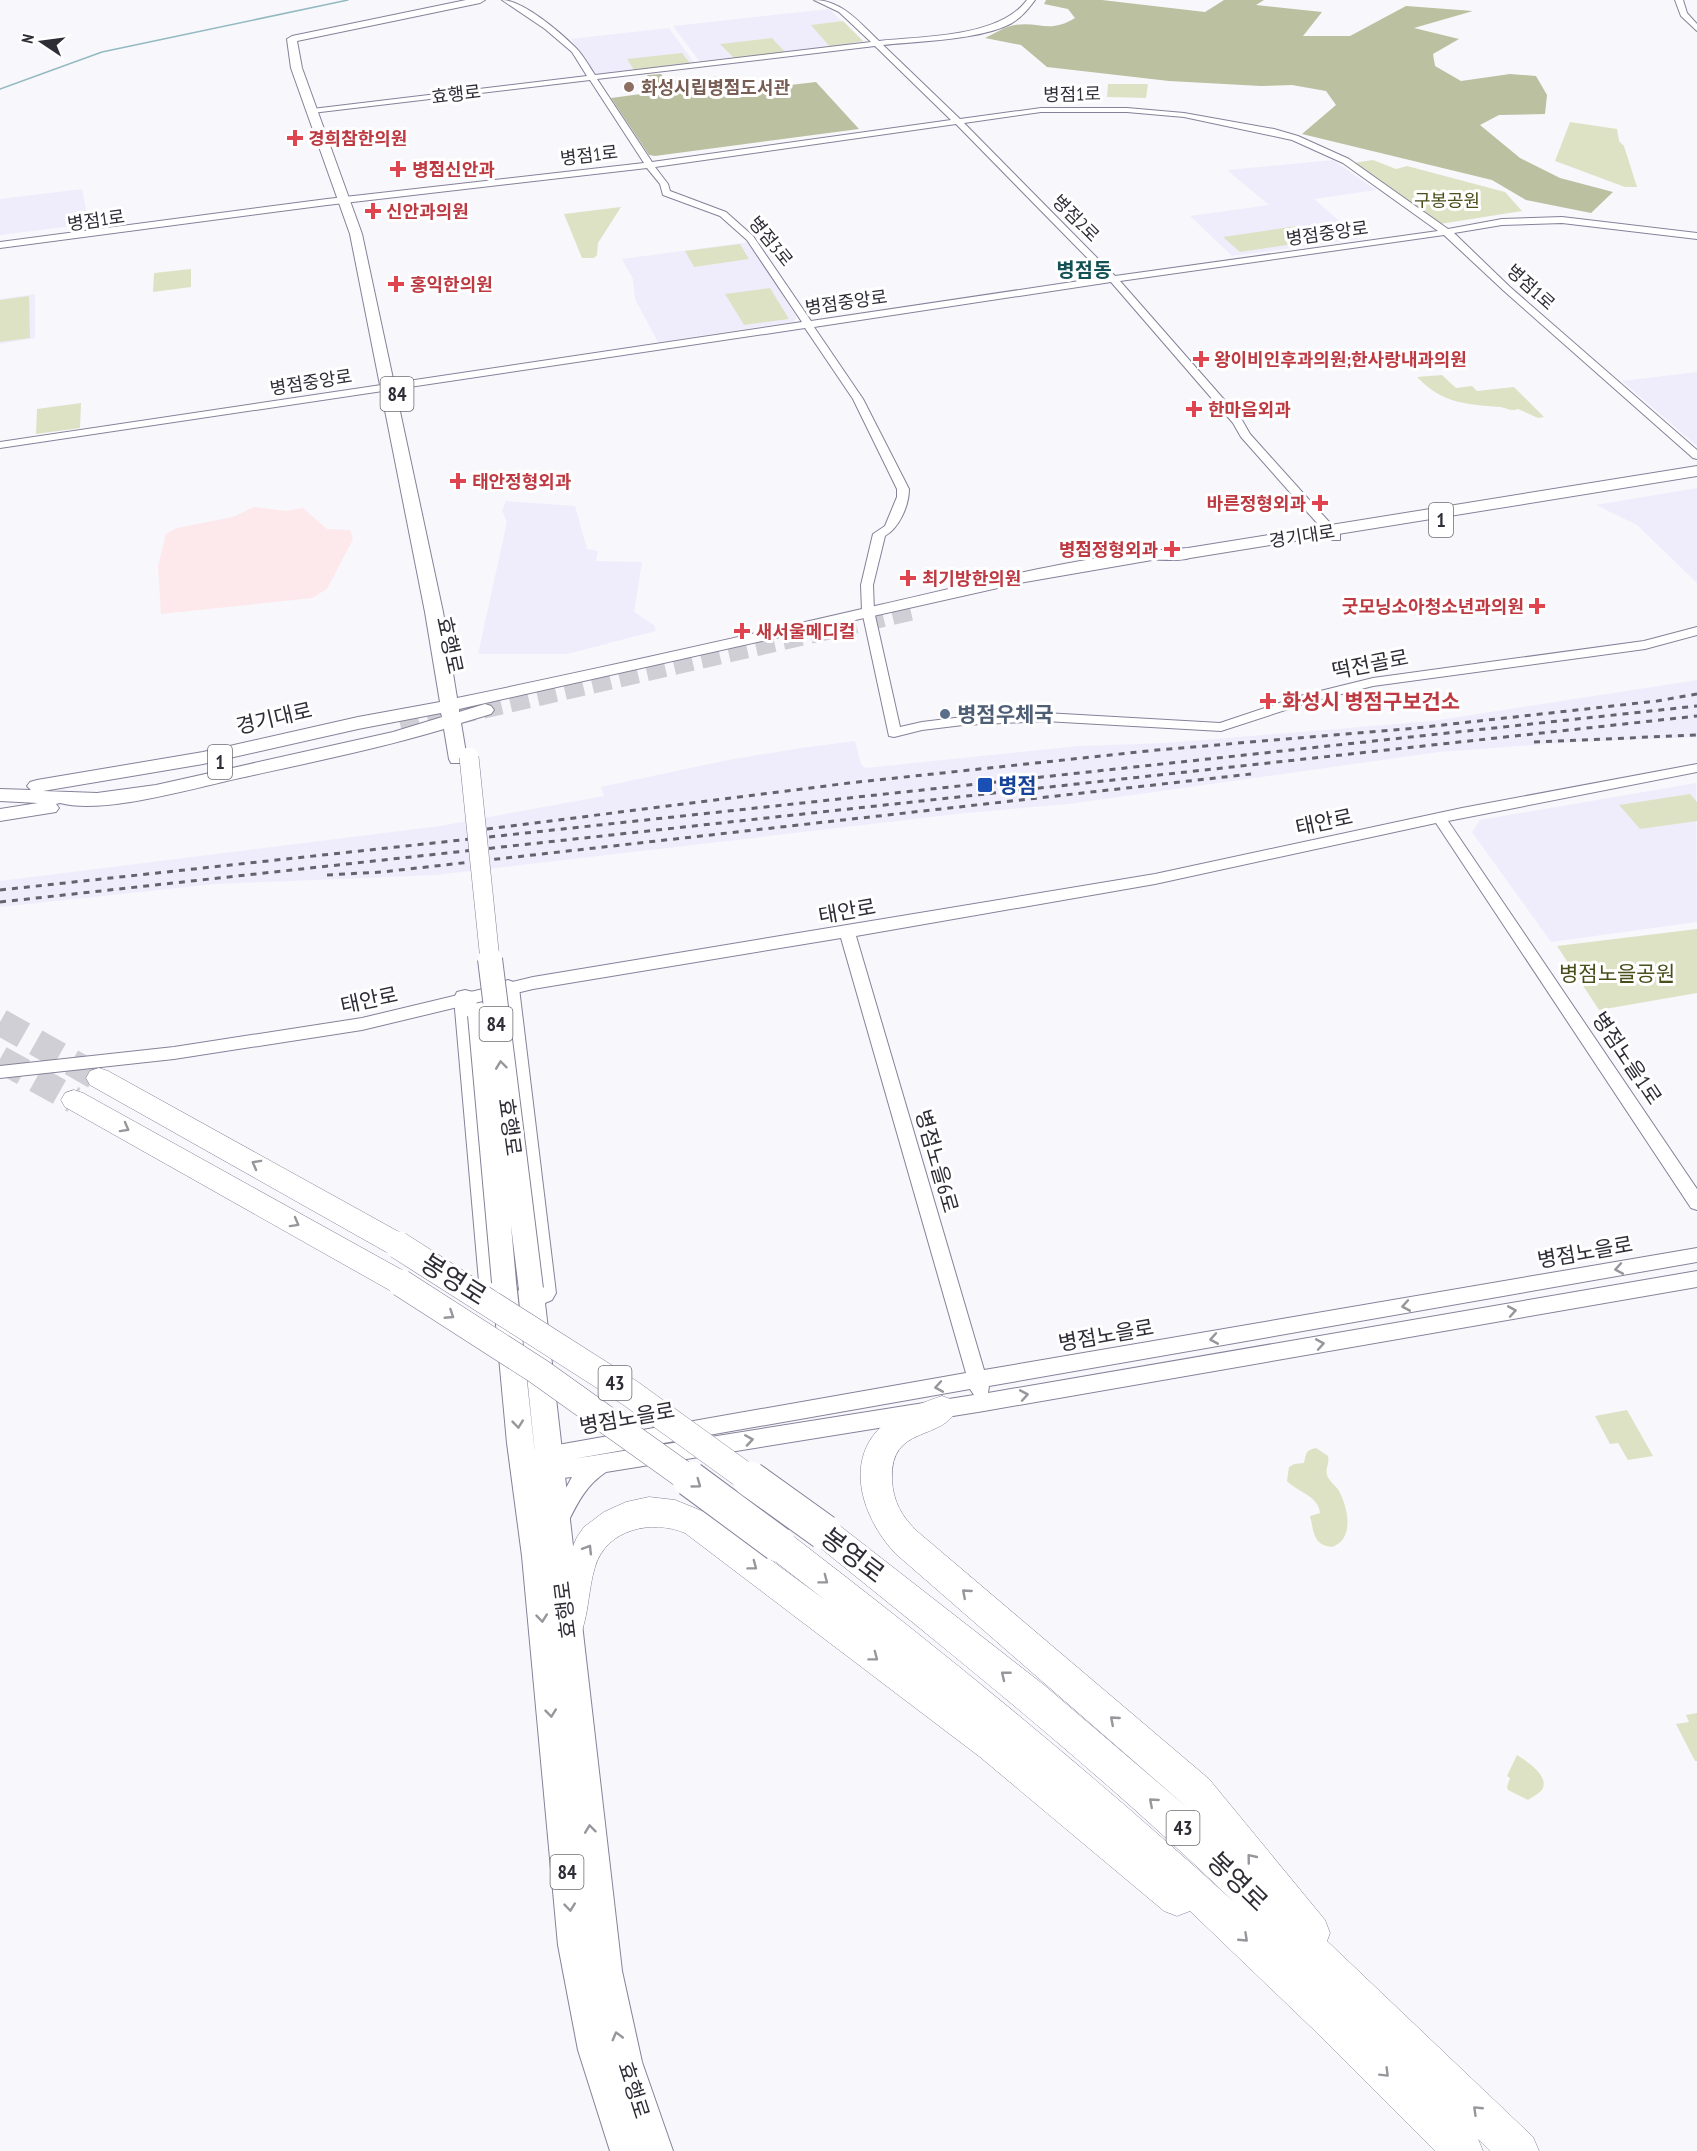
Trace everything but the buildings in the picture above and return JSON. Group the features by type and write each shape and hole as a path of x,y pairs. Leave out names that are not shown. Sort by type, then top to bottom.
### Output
{"highway":[{"name":"봉영로","path":"99,1078 398,1245 630,1393 824,1532 1032,1697 1179,1824 1519,2151"},
{"name":"봉영로","path":"74,1100 400,1283 606,1418 778,1544 859,1606 1116,1821 1305,1994 1463,2151"},
{"path":"942,1409 886,1442 879,1457 878,1491 882,1509 892,1527 907,1543 1197,1791 1380,2017"},
{"path":"568,1625 574,1607 575,1587 582,1557 599,1534 624,1518 648,1511 678,1515 696,1523 992,1745 1180,1901 1219,1915"}],"main road":[{"name":"효행로","path":"480,0 295,38 316,111 347,201 391,386 434,612 457,712 540,1368 536,1556 574,1945 582,1999 604,2086 642,2142"},
{"name":"경기대로","path":"1334,534 1697,471"},
{"name":"경기대로","path":"907,609 1187,557 1697,479"},
{"name":"경기대로","path":"907,609 1146,571 1187,557"},
{"path":"0,813 156,790 397,737 457,712 907,609"},
{"name":"경기대로","path":"37,786 211,757 380,717 457,712"},
{"name":"경기대로","path":"0,785 93,785 138,779 400,725 162,782 64,798 0,795"},
{"name":"효행로","path":"464,758 504,1282 515,1390 555,1525 568,1625 604,1971 613,2022 642,2142"},
{"path":"64,798 97,799"},
{"path":"508,988 548,1342 540,1368"},
{"path":"465,998 490,1275 502,1365 515,1390"}],"street":[{"name":"병점3로","path":"506,0 548,27 575,51 648,165 664,184 666,193 723,214 750,238 858,399 903,489 903,497 890,528 879,534 867,585 869,616"},
{"name":"병점2로","path":"818,0 842,10 958,122 1113,279 1238,422 1245,435 1334,534"},
{"path":"591,79 960,34 1017,19 1031,0"},
{"path":"1679,0 1684,14 1697,29"},
{"name":"효행로","path":"316,111 591,79"},
{"name":"병점1로","path":"0,247 329,206 347,201 648,165 1041,110 1117,110 1195,116 1259,128 1295,138 1346,161 1447,232 1507,289 1697,456"},
{"name":"병점중앙로","path":"0,445 1113,279 1447,232 1502,222 1553,219 1697,236"},
{"name":"떡전골로","path":"869,616 894,733 927,726 1045,717 1221,727 1305,699 1372,682 1645,645 1697,631"},
{"name":"태안로","path":"0,1072 174,1053 362,1024 508,988 1155,879 1697,768"},
{"path":"0,813 64,798"},
{"name":"병점노을1로","path":"1440,819 1697,1203"},
{"name":"병점노을6로","path":"847,932 984,1402"},
{"name":"병점노을로","path":"609,1457 904,1393 1697,1256"},
{"path":"1649,1264 1662,1279 1660,1286"},
{"name":"병점노을로","path":"537,1464 609,1457 942,1409 1697,1279"},
{"path":"1434,1301 1431,1308 1435,1316 1444,1323"},
{"path":"1285,1327 1293,1332 1296,1340 1291,1349"},
{"path":"1046,1368 1044,1375 1046,1384 1054,1390"},
{"path":"904,1393 910,1399 911,1407 908,1414"},
{"path":"555,1525 574,1489 587,1474 609,1457"}],"shaded area":[{"path":"829,9 863,41 859,44 700,62 673,26"},
{"path":"669,28 695,64 595,75 571,39"},
{"path":"1333,160 1376,190 1314,199 1360,239 1232,256 1190,216 1269,205 1227,170"},
{"path":"82,189 89,224 0,235 0,199"},
{"path":"749,242 797,318 793,322 658,342 635,299 633,279 622,259"},
{"path":"35,294 35,338 0,344 0,299"},
{"path":"1697,372 1697,446 1622,381"},
{"path":"1697,488 1697,583 1637,525 1596,505"},
{"path":"506,501 575,506 587,549 598,551 596,561 642,562 634,612 654,625 656,631 567,654 478,654 507,522 502,511"},
{"path":"254,507 286,511 303,508 327,529 350,530 353,539 327,589 312,598 161,614 158,566 166,534 177,528 233,517"},
{"path":"1697,680 1697,737 1561,743 1439,752 1068,804 966,813 436,875 215,884 0,907 0,881 440,826 604,796 601,787 728,760 801,748 855,741 861,764 865,768 1078,746 1166,743 1432,721"},
{"path":"1696,783 1697,922 1551,942 1472,832 1480,820"}],"green space":[{"path":"1046,0 1102,0 1205,12 1224,0 1264,0 1256,5 1322,12 1303,36 1350,36 1406,6 1473,11 1414,28 1459,39 1433,54 1435,66 1461,81 1510,74 1536,76 1547,95 1545,114 1499,115 1480,125 1520,158 1560,178 1613,192 1591,213 1526,200 1492,180 1302,134 1336,105 1326,91 1292,85 1261,86 1169,81 1047,67 1021,45 985,38 1011,26 1024,24 1051,26 1066,23 1075,18 1068,9 1044,4"},
{"path":"843,21 863,41 830,47 811,25"},
{"path":"772,38 785,52 734,58 720,44"},
{"path":"682,53 690,63 634,70 627,59"},
{"path":"661,74 664,78 691,83 717,77 722,83 719,90 729,97 738,98 755,89 816,82 859,129 649,155 611,98 656,92 647,75"},
{"path":"1108,84 1148,84 1146,98 1107,97"},
{"path":"1570,122 1617,129 1619,141 1624,146 1637,187 1625,187 1555,161"},
{"name":"구봉공원","path":"1373,160 1396,169 1407,166 1505,192 1522,211 1440,224 1353,163"},
{"path":"485,162 491,173 444,179 439,168"},
{"path":"621,207 598,243 597,255 594,258 582,258 564,214"},
{"path":"1297,226 1314,241 1240,252 1223,237"},
{"path":"740,244 749,259 694,267 685,251"},
{"path":"191,269 191,287 153,292 154,273"},
{"path":"770,288 789,319 744,325 725,294"},
{"path":"29,296 30,338 0,342 0,300"},
{"path":"1442,375 1456,388 1472,386 1477,391 1514,387 1544,417 1538,418 1518,409 1476,405 1445,398 1417,377"},
{"path":"81,403 80,428 36,434 37,409"},
{"path":"1690,794 1697,802 1697,821 1640,829 1619,805"},
{"name":"병점노을공원","path":"1697,929 1697,993 1599,1010 1557,946"},
{"path":"1627,1410 1653,1456 1628,1460 1618,1443 1610,1444 1595,1416"},
{"path":"1316,1448 1328,1456 1327,1475 1339,1491 1347,1514 1347,1530 1344,1537 1332,1547 1321,1544 1315,1537 1310,1516 1320,1513 1316,1502 1287,1481 1289,1467 1304,1463 1308,1452"},
{"path":"1697,1713 1697,1761 1695,1761 1676,1724 1689,1722 1686,1715"},
{"path":"1517,1755 1535,1768 1544,1783 1541,1791 1528,1800 1508,1790 1507,1787 1510,1778 1507,1776"}],"waterway":[{"path":"0,89 102,52 348,0"}],"tunnel":[{"path":"401,728 912,611"},
{"path":"0,1022 99,1078"},
{"path":"0,1059 74,1100"}],"railway":[{"path":"487,829 849,783 1157,750 1416,728 1657,701 1697,694"},
{"path":"0,890 1697,706"},
{"path":"0,902 1697,716"},
{"path":"1534,742 1697,735"},
{"path":"327,875 382,872 1251,774"}],"place":[{"name":"화성시립병점도서관","path":"629,87"},
{"name":"경희참한의원","path":"295,138"},
{"name":"병점신안과","path":"398,169"},
{"name":"신안과의원","path":"373,211"},
{"name":"홍익한의원","path":"396,284"},
{"name":"왕이비인후과의원;한사랑내과의원","path":"1201,359"},
{"name":"한마음외과","path":"1194,409"},
{"name":"태안정형외과","path":"458,481"},
{"name":"바른정형외과","path":"1320,503"},
{"name":"병점정형외과","path":"1172,549"},
{"name":"최기방한의원","path":"908,578"},
{"name":"굿모닝소아청소년과의원","path":"1537,606"},
{"name":"새서울메디컬","path":"742,631"},
{"name":"화성시 병점구보건소","path":"1268,701"},
{"name":"병점우체국","path":"945,714"},
{"name":"병점","path":"985,785"}],"district":[{"name":"병점동","path":"1084,270"}]}
